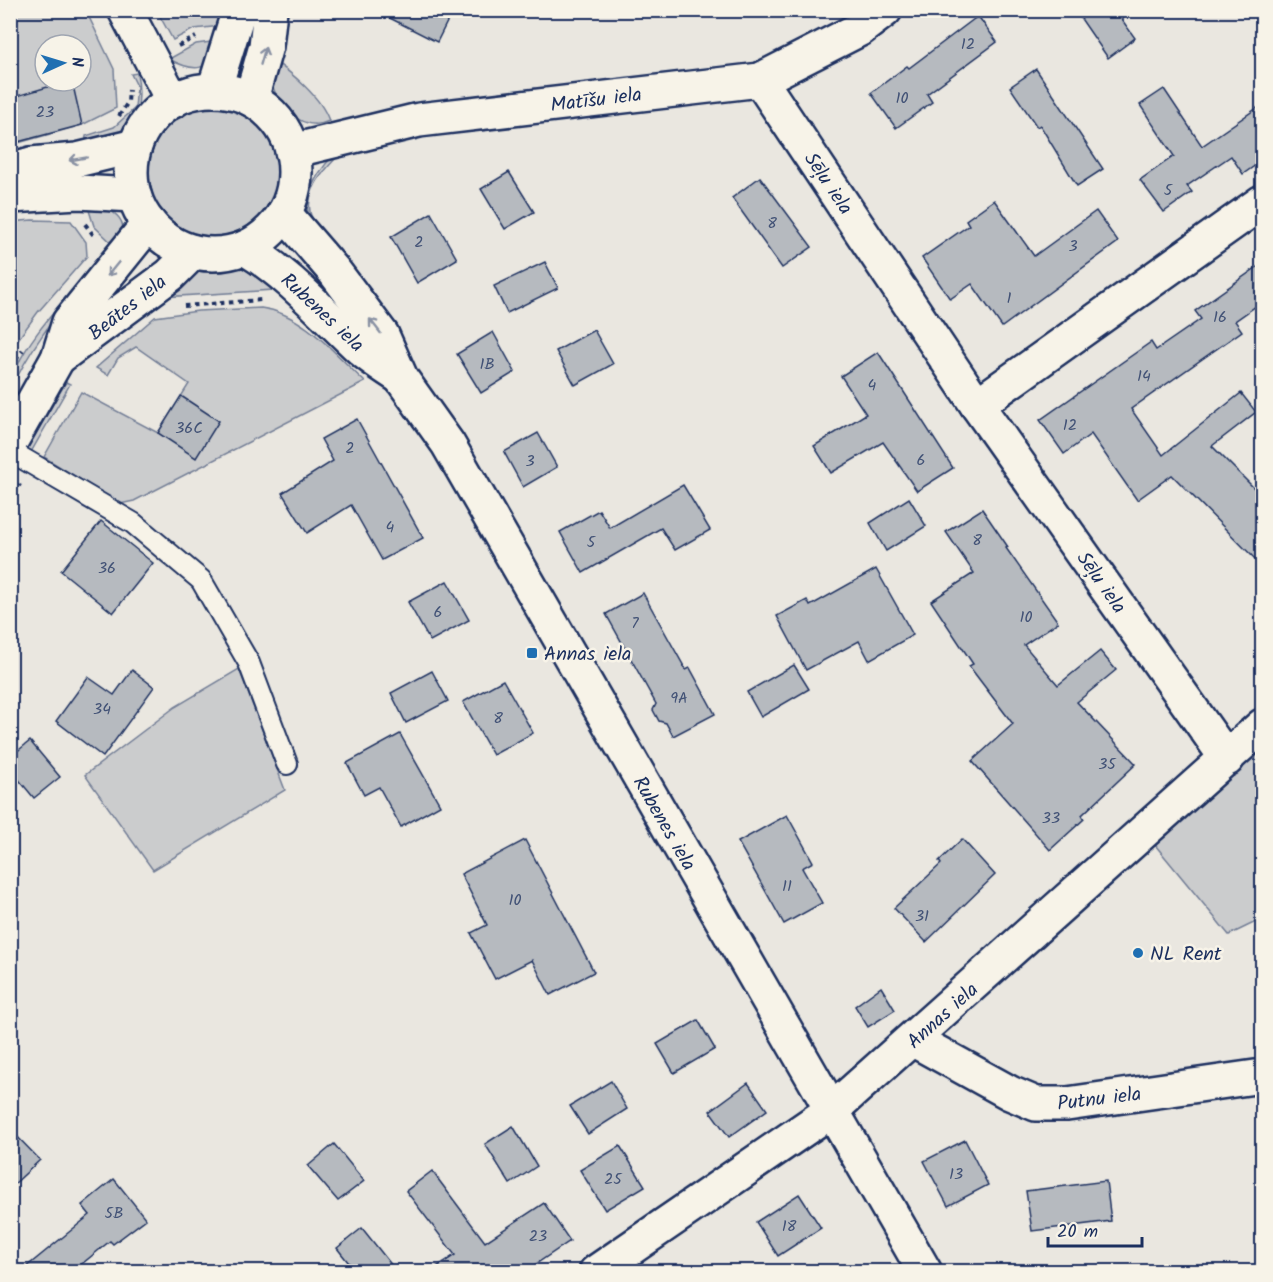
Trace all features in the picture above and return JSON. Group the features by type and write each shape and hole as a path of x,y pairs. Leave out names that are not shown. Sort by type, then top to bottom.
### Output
{"street":[{"path":"125,10 173,101"},
{"path":"214,90 239,10"},
{"path":"251,99 266,46 270,10"},
{"name":"Matīšu iela","path":"292,151 419,120 760,80 860,29 885,10"},
{"name":"Sēļu iela","path":"760,80 977,405 1227,759"},
{"path":"214,90 251,99 269,112 283,130 292,151 295,172 292,194 284,213 260,240 228,253 193,252 161,236 142,209 131,162 135,146 157,112 173,101 193,93 214,90"},
{"path":"10,170 31,164 77,160 135,146"},
{"path":"10,196 78,192 142,209"},
{"path":"977,405 1263,202"},
{"name":"Beātes iela","path":"10,443 57,358 69,322 142,209"},
{"name":"Rubenes iela","path":"284,213 334,271 382,335 401,378 448,444 925,1272"},
{"name":"Rubenes iela","path":"245,248 276,268 363,351 401,378"},
{"name":"Beātes iela","path":"57,358 170,275 193,252"},
{"name":"Annas iela","path":"596,1272 832,1110 914,1040 1263,726"},
{"name":"Putnu iela","path":"914,1040 1010,1093 1036,1104 1067,1104 1263,1076"}],"lane":[{"path":"10,451 133,523 201,580 249,663 287,764"}],"path":[{"path":"114,120 128,102 130,86"},
{"path":"83,220 99,241"},
{"path":"181,306 264,299"}],"shaded area":[{"path":"11,11 86,11 114,69 116,108 82,125 11,145"},
{"path":"157,11 229,11 221,26 194,29 173,40"},
{"path":"221,43 211,60 200,67 194,68 178,64 169,59 196,44"},
{"path":"271,59 288,71 313,95 329,121 319,124 309,123 300,120 284,107 274,89"},
{"path":"137,73 138,107 128,129 109,141 85,149 86,136 114,127 135,108 137,86 131,74"},
{"path":"213,106 238,111 259,125 273,146 278,171 273,196 259,217 238,231 213,236 188,231 167,217 153,196 148,171 153,146 167,125 188,111"},
{"path":"334,155 337,157 317,182 309,204 312,218 326,237 315,229 310,219 308,208 309,196 319,173"},
{"path":"86,201 111,211 121,222 123,229 116,247 94,226"},
{"path":"71,221 86,242 87,256 38,312 11,349 11,222"},
{"path":"96,265 28,357 11,390 14,375 31,342 58,307"},
{"path":"215,265 248,269 277,282 273,290 162,297 187,274"},
{"path":"261,308 276,311 304,326 318,336 365,382 134,501 120,504 44,457 81,392 158,433 189,384 136,347 118,358 108,375 96,368 155,317 198,311"},
{"path":"66,382 70,384 31,452 26,450"},
{"path":"239,669 285,790 153,870 85,775 175,707"},
{"path":"1262,740 1262,919 1229,935 1151,840"}],"building":[{"path":"374,10 453,10 437,42"},
{"path":"1075,10 1115,10 1135,38 1108,58"},
{"path":"978,16 997,42 927,94 932,102 896,128 871,93 907,66 909,68"},
{"path":"1036,69 1103,169 1077,186 1040,125 1037,127 1010,87"},
{"path":"1164,89 1202,146 1263,104 1263,160 1243,174 1231,156 1187,186 1192,192 1164,212 1140,180 1174,156 1140,105"},
{"path":"33,91 75,93 82,125 10,144 10,98"},
{"path":"509,172 534,212 505,229 481,189"},
{"path":"760,177 812,247 782,268 732,198"},
{"path":"994,200 1034,256 1096,211 1118,242 1002,327 972,284 950,299 922,258 969,225 966,220"},
{"path":"431,213 457,259 417,283 391,237"},
{"path":"545,262 558,288 507,313 494,286"},
{"path":"1263,263 1263,301 1235,321 1242,331 1131,409 1163,455 1241,393 1256,412 1212,446 1263,497 1263,567 1172,475 1137,500 1091,434 1064,454 1040,420 1151,342 1156,350 1201,319 1195,311"},
{"path":"594,330 613,364 575,385 556,351"},
{"path":"493,332 515,372 481,393 457,354"},
{"path":"878,352 953,468 917,491 883,442 831,473 814,446 866,414 841,376"},
{"path":"181,396 219,421 196,458 158,433"},
{"path":"357,419 423,538 382,560 351,505 307,533 282,493 333,461 321,439"},
{"path":"538,433 557,467 523,487 504,452"},
{"path":"683,485 710,530 675,550 661,528 583,573 560,532 599,510 610,528"},
{"path":"909,498 926,526 886,551 870,523"},
{"path":"982,509 1008,547 1006,548 1058,622 1024,645 1058,685 1100,651 1116,670 1077,702 1136,764 1082,815 1084,819 1050,850 972,761 1013,724 969,666 973,664 931,601 974,573 946,532"},
{"path":"101,521 153,563 113,613 61,571"},
{"path":"876,569 913,635 869,660 859,641 806,670 777,616 807,600 810,606"},
{"path":"447,581 469,620 430,641 408,602"},
{"path":"643,593 686,670 690,668 715,714 673,736 666,723 659,721 653,710 656,704 606,614"},
{"path":"794,665 809,689 761,717 747,692"},
{"path":"132,670 154,687 103,757 56,721 88,677 114,695"},
{"path":"432,671 448,701 406,723 391,693"},
{"path":"503,680 533,733 493,755 463,702"},
{"path":"400,734 440,805 401,827 379,787 364,795 347,763"},
{"path":"30,741 60,777 34,798 10,769 10,757"},
{"path":"787,815 813,862 802,868 822,903 784,924 738,842"},
{"path":"962,839 995,875 926,942 894,908 941,864 939,861"},
{"path":"525,840 594,972 550,995 532,960 495,979 471,933 487,925 461,874"},
{"path":"881,987 895,1010 868,1027 855,1006"},
{"path":"698,1020 715,1049 674,1073 657,1044"},
{"path":"611,1081 627,1109 588,1134 570,1106"},
{"path":"748,1083 767,1110 729,1137 710,1111"},
{"path":"513,1126 537,1166 510,1184 485,1144"},
{"path":"10,1129 40,1160 10,1188"},
{"path":"965,1140 988,1185 948,1206 924,1161"},
{"path":"334,1144 364,1181 338,1201 308,1166"},
{"path":"620,1146 645,1186 605,1210 580,1170"},
{"path":"432,1171 485,1242 544,1203 570,1241 524,1272 429,1272 455,1255 406,1191"},
{"path":"114,1179 146,1219 113,1244 110,1241 72,1272 20,1272 90,1215 82,1205"},
{"path":"1106,1181 1111,1221 1032,1231 1026,1191"},
{"path":"799,1194 821,1228 778,1256 756,1222"},
{"path":"362,1228 397,1272 356,1272 337,1248"}],"place":[{"name":"Annas iela","path":"532,653"},
{"name":"NL Rent","path":"1138,953"}]}
